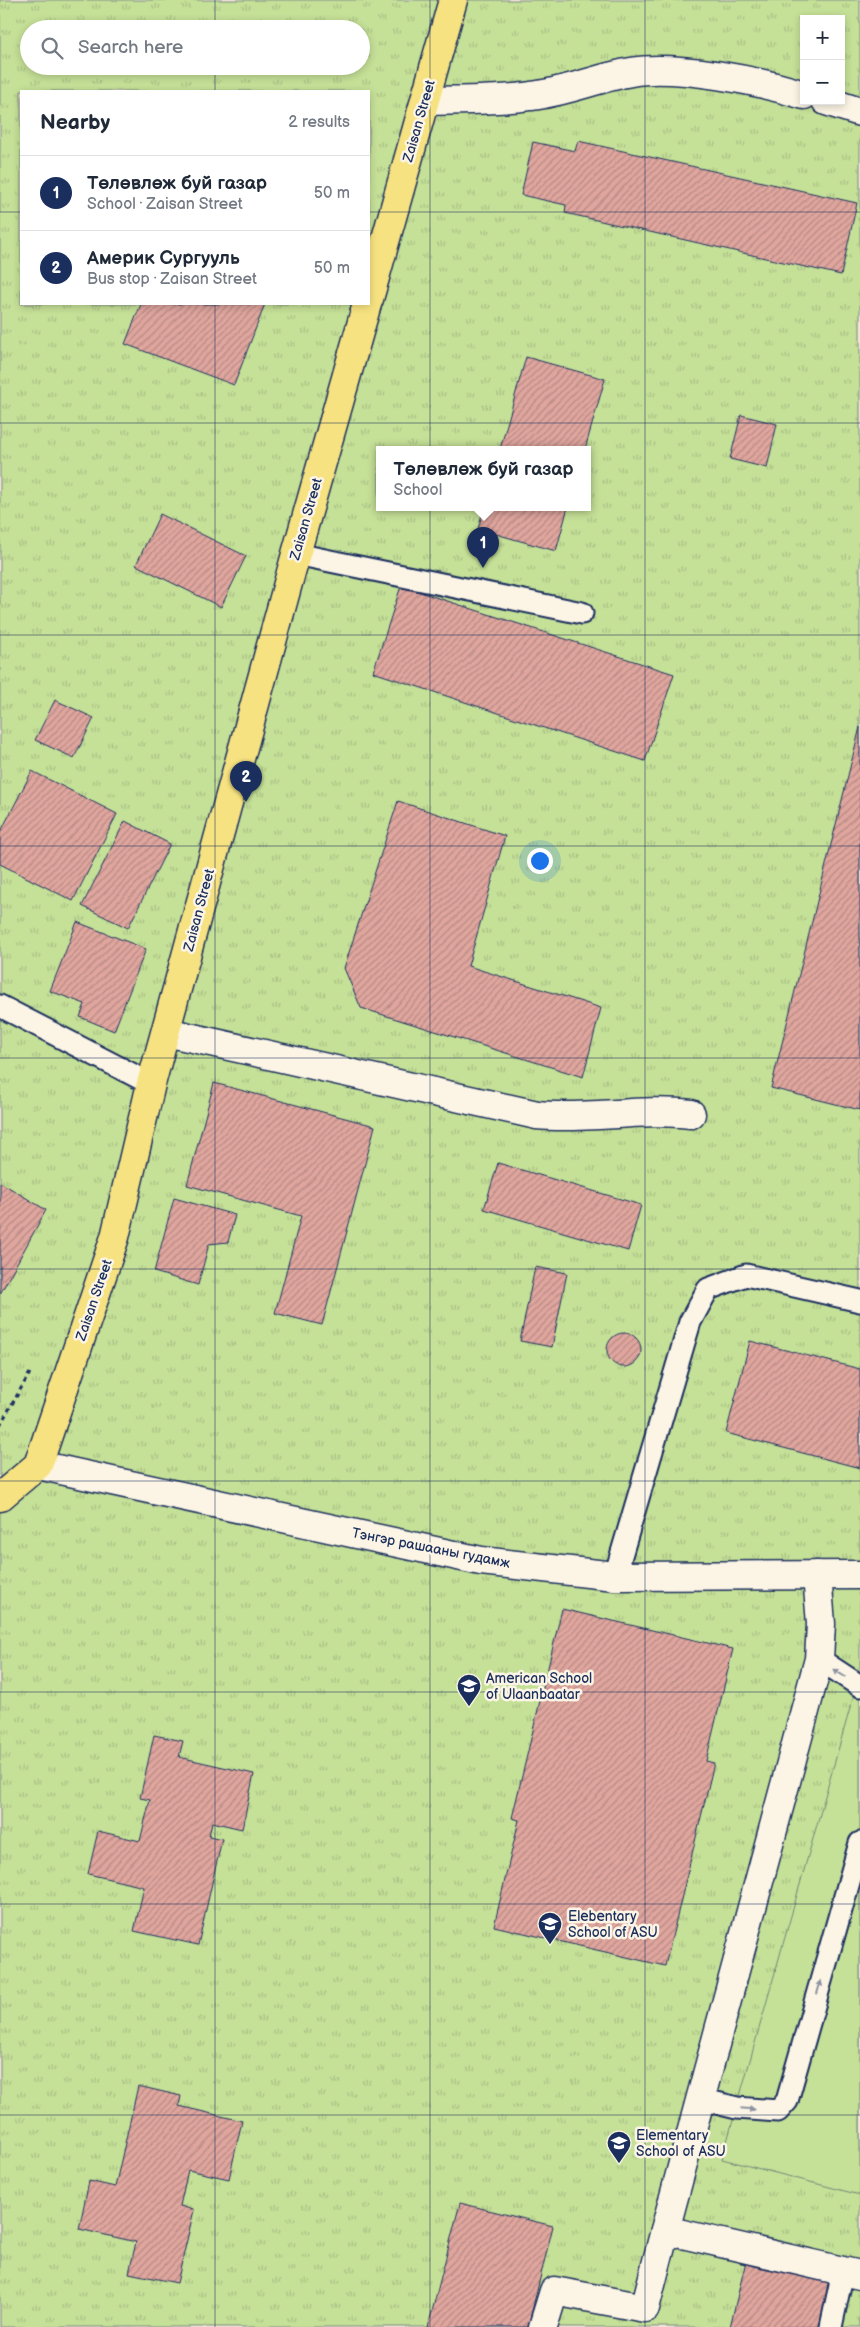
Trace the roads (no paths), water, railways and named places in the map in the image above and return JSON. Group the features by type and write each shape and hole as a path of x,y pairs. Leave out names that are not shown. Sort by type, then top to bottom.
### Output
{"main road":[{"name":"Zaisan Street","path":"370,295 453,0"},
{"name":"Zaisan Street","path":"38,1465 115,1237 151,1084 296,554 367,305"},
{"path":"0,1498 38,1465"}],"street":[{"path":"425,102 530,96 571,89 633,72 649,71 695,72 800,93"},
{"path":"838,105 860,112"},
{"path":"166,1032 537,1115 562,1118 664,1111 691,1114"},
{"name":"Тэнгэр рашааны гудамж","path":"38,1465 481,1561 614,1576 860,1575"},
{"path":"544,2327 554,2291 645,2308 819,1659 821,1624 816,1575"},
{"path":"665,2230 852,2273"}],"lane":[{"path":"296,554 582,613"},
{"path":"0,1006 151,1084"},
{"path":"614,1576 690,1322 708,1289 746,1275 860,1302"},
{"path":"819,1659 860,1686"},
{"path":"700,2099 737,2108 778,2112 787,2100 860,1843"},
{"path":"831,2327 852,2273"}],"place":[{"name":"Төлөвлөж буй газар","path":"483,568"},
{"name":"Америк Cургууль","path":"246,802"},
{"name":"American School of Ulaanbaatar","path":"469,1707"},
{"name":"Elebentary School of ASU","path":"550,1945"},
{"name":"Elementary School of ASU","path":"619,2164"}]}
